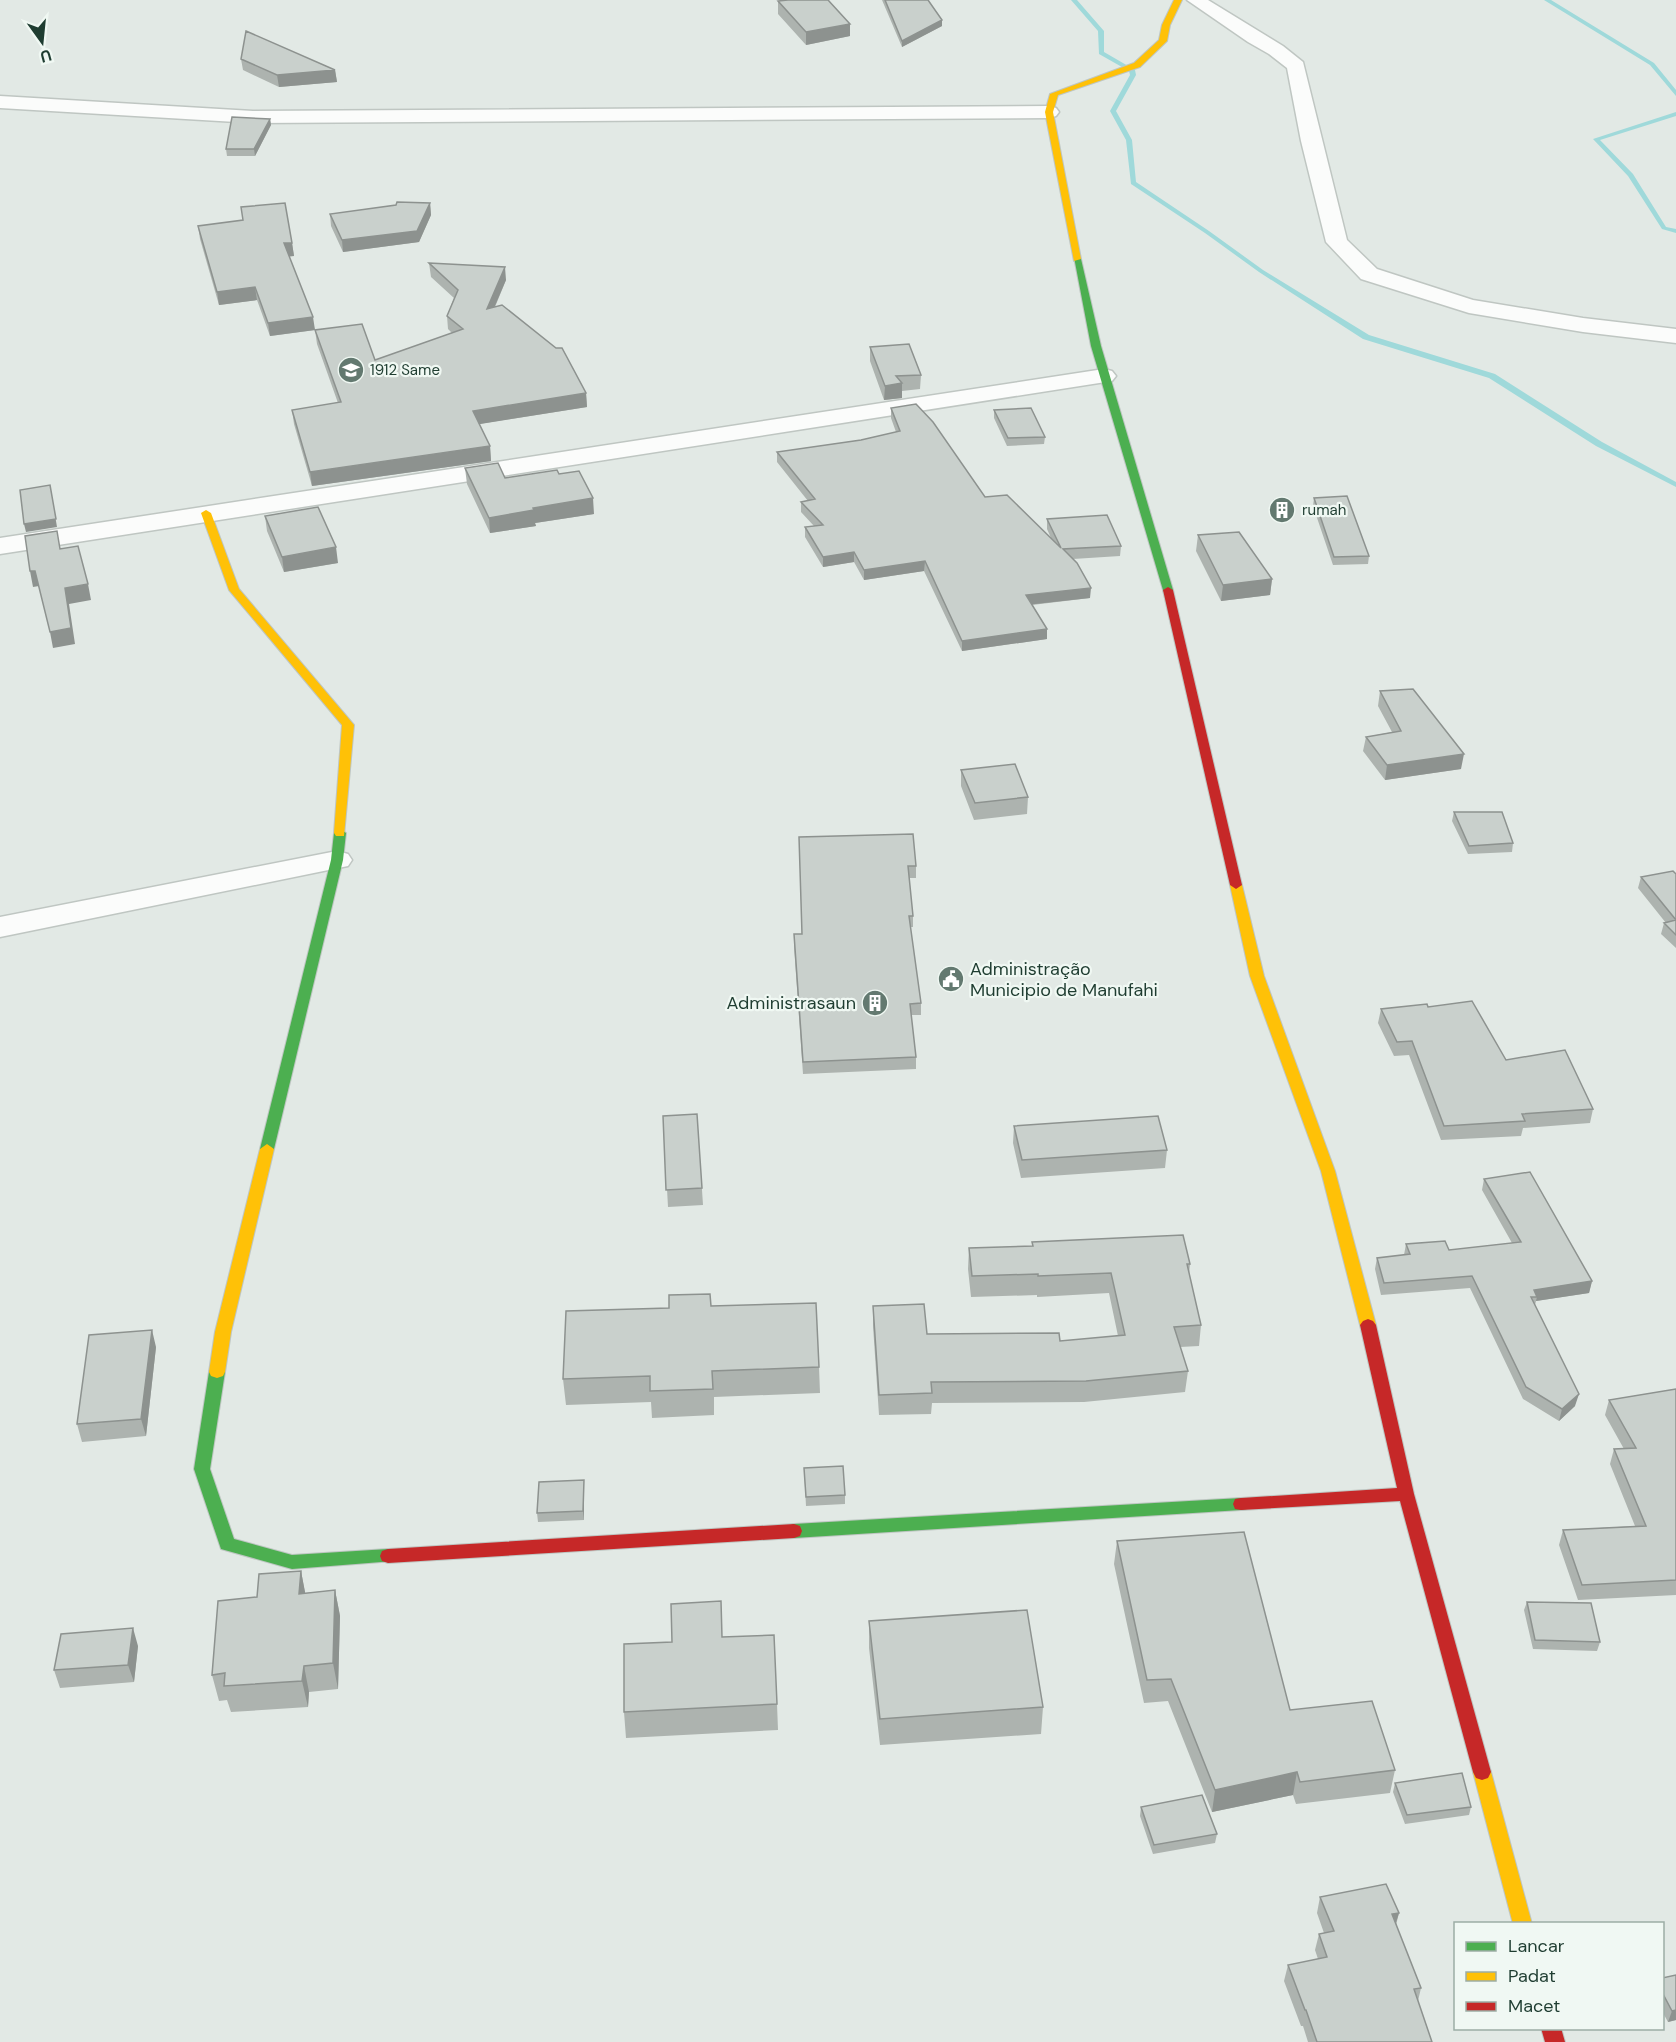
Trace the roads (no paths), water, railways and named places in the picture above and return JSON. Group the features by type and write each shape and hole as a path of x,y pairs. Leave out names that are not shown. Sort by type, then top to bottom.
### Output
{"main road":[{"path":"1178,0 1166,25 1163,41 1153,52 1137,65 1054,94 1049,112 1060,161 1074,247 1104,376 1176,618 1257,976 1328,1171 1375,1351 1406,1494 1523,1922"},
{"path":"206,513 234,590 348,725 345,786 337,860 223,1332 202,1469 227,1544 292,1562 1406,1494"}],"street":[{"path":"1196,0 1276,50 1296,66 1311,141 1336,242 1369,274 1468,306 1583,325 1676,336"},
{"path":"0,102 253,117 1049,112"},
{"path":"0,546 1104,376"},
{"path":"0,927 337,860"}],"waterway":[{"path":"1074,0 1101,31 1101,53 1132,70 1133,75 1113,111 1129,140 1133,183 1261,271 1366,337 1492,376 1599,444 1676,485"},
{"path":"1547,0 1652,64 1676,94"},
{"path":"1676,114 1596,139 1631,175 1664,228 1676,231"}],"place":[{"name":"1912 Same","path":"351,370"},
{"name":"rumah","path":"1282,510"},
{"name":"Administração Municipio de Manufahi","path":"951,979"},
{"name":"Administrasaun","path":"875,1003"}]}
